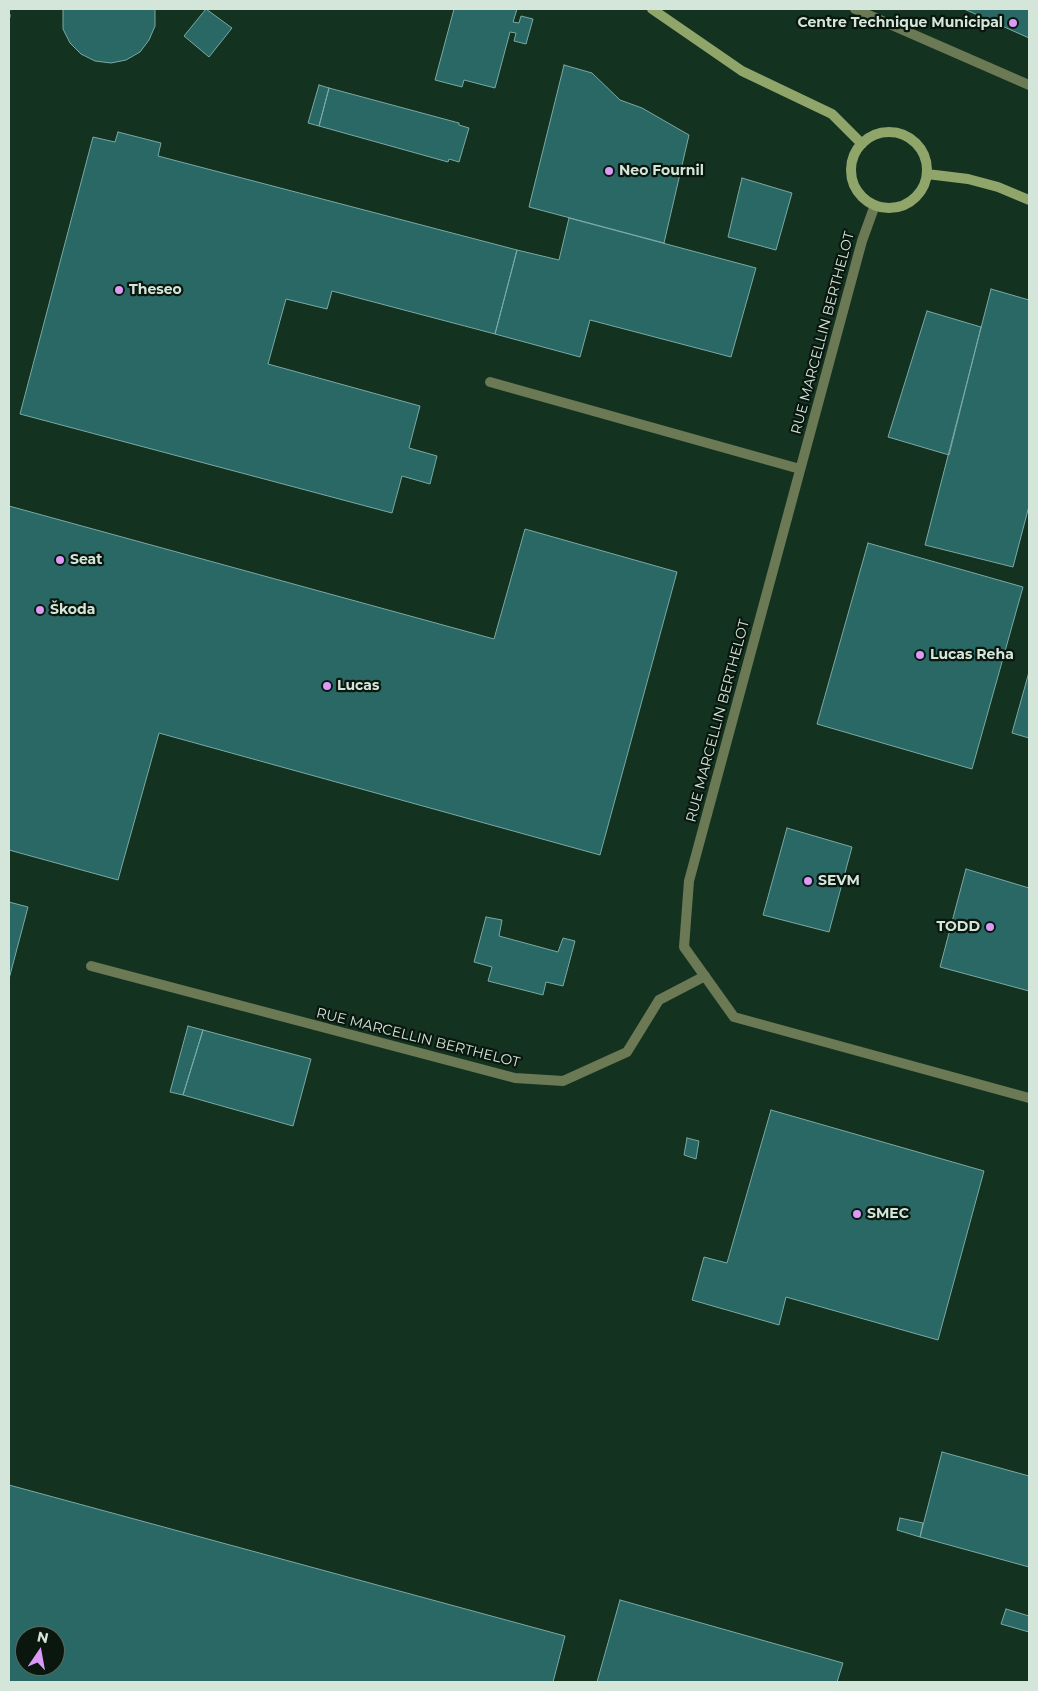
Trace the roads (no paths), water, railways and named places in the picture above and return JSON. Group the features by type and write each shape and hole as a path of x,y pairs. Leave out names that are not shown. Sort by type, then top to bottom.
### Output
{"street":[{"path":"652,9 742,71 832,114 862,144"},
{"path":"855,9 1029,85"},
{"path":"882,132 894,132 915,142 922,151 926,162 927,174 924,185 918,195 908,202 898,207 875,205 864,199 856,189 852,178 853,159 862,144 882,132"},
{"path":"927,174 968,178 998,187 1029,200"},
{"name":"RUE MARCELLIN BERTHELOT","path":"875,205 862,241 689,881 684,946 734,1018 1029,1098"},
{"path":"490,382 800,469"},
{"name":"RUE MARCELLIN BERTHELOT","path":"91,966 515,1078 563,1081 627,1052 658,1000 705,976"}],"place":[{"name":"Centre Technique Municipal","path":"1013,23"},
{"name":"Neo Fournil","path":"609,171"},
{"name":"Theseo","path":"119,290"},
{"name":"Seat","path":"60,560"},
{"name":"Škoda","path":"40,610"},
{"name":"Lucas Reha","path":"920,655"},
{"name":"Lucas","path":"327,686"},
{"name":"SEVM","path":"808,881"},
{"name":"TODD","path":"990,927"},
{"name":"SMEC","path":"857,1214"}]}
